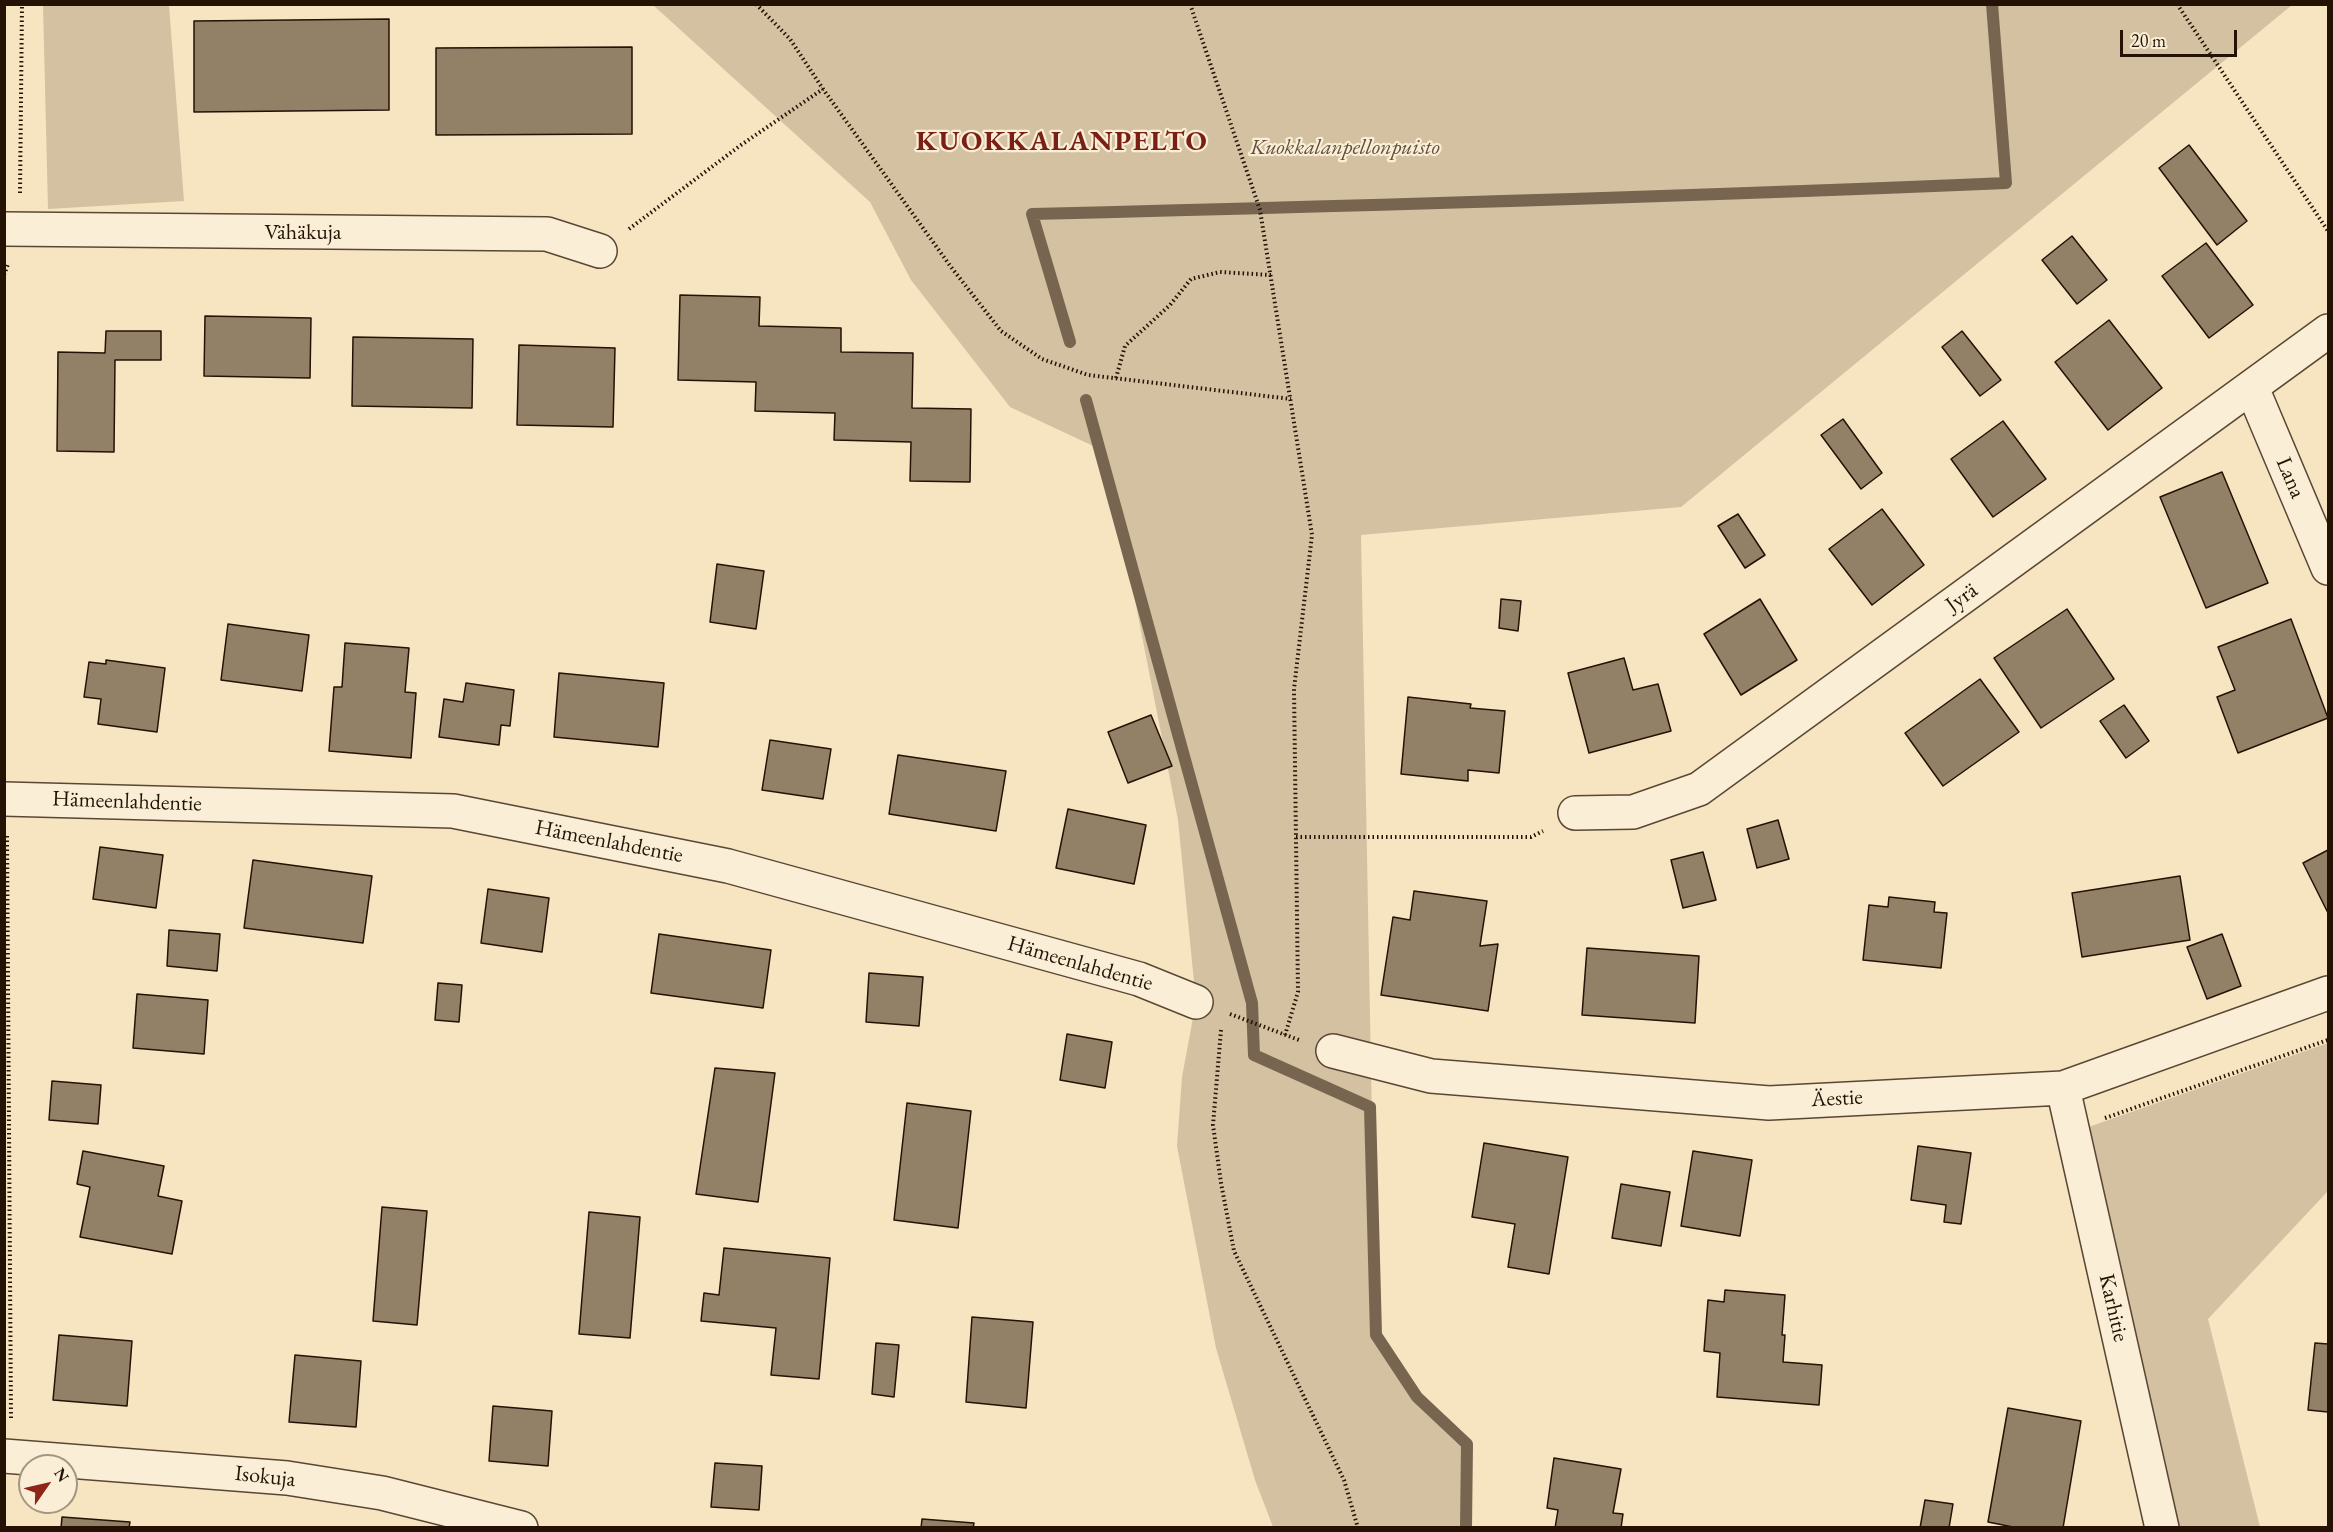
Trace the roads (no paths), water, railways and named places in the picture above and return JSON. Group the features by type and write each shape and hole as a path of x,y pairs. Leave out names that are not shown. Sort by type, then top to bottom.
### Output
{"street":[{"name":"Vähäkuja","path":"12,230 547,234 600,251"},
{"name":"Jyrä","path":"1575,813 1632,812 1700,789 2328,331"},
{"name":"Lana","path":"2252,388 2328,568"},
{"name":"Hämeenlahdentie","path":"6,799 453,811 728,866 1139,979 1196,1002"},
{"name":"Äestie","path":"1334,1051 1431,1076 1768,1103 2063,1088 2328,993"},
{"name":"Karhitie","path":"2063,1088 2162,1527"},
{"name":"Isokuja","path":"8,1456 287,1478 382,1493 521,1527"}],"waterway":[{"path":"1070,342 1032,214 1519,201 2006,183 1992,4"},
{"path":"1086,400 1252,1003 1254,1055 1370,1107 1376,1335 1417,1397 1467,1444 1466,1528"}],"district":[{"name":"KUOKKALANPELTO","path":"1062,142"}],"park label":[{"name":"Kuokkalanpellonpuisto","path":"1345,148"}]}
